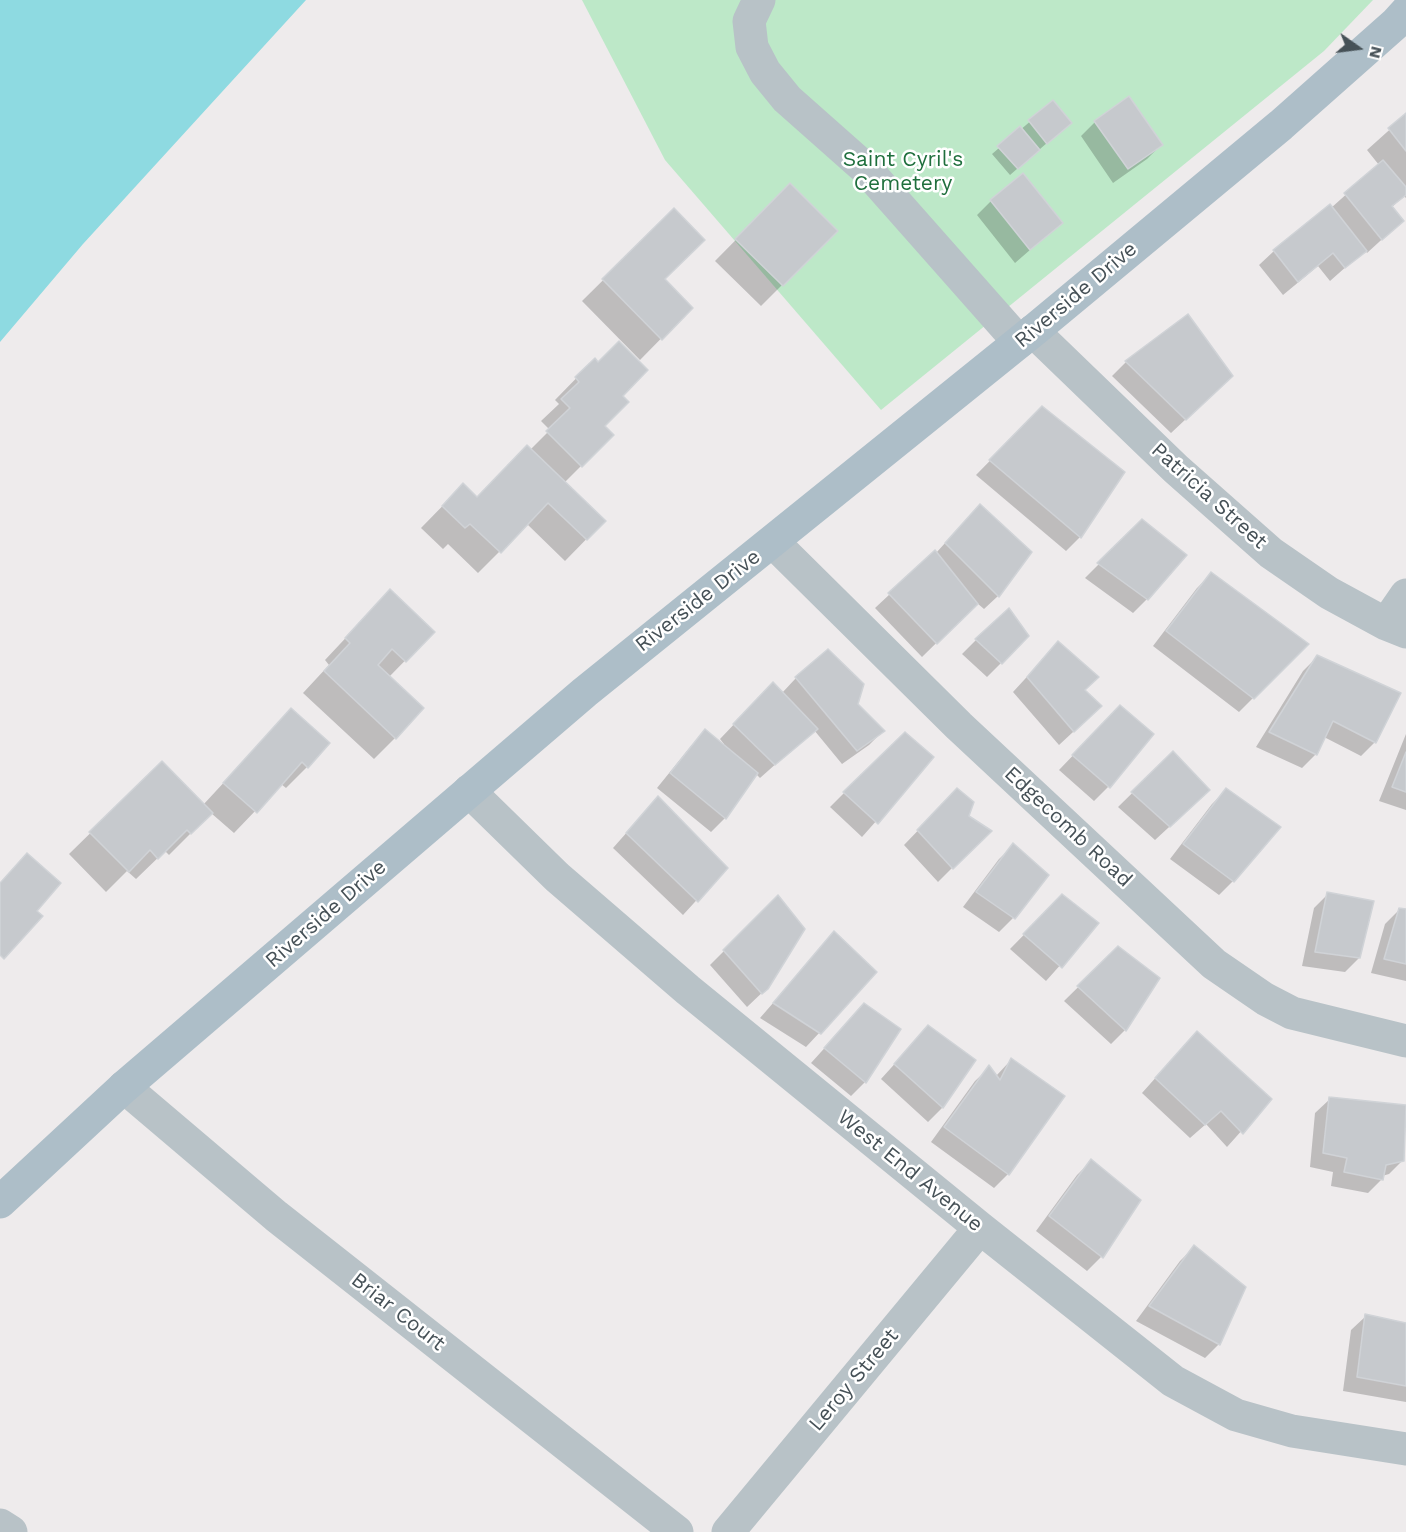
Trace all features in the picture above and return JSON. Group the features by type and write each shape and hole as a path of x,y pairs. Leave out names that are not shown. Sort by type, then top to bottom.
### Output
{"main road":[{"name":"Riverside Drive","path":"0,1202 124,1087 585,692 1026,337 1281,124 1403,14"}],"street":[{"name":"Patricia Street","path":"759,0 749,21 752,47 765,72 787,99 866,169 1026,337 1271,553 1329,593 1396,628"},
{"name":"Edgecomb Road","path":"773,542 959,726 1214,964 1265,999 1292,1013 1406,1041"},
{"path":"1396,628 1406,596"},
{"name":"West End Avenue","path":"469,791 557,877 688,990 980,1228 1173,1381 1236,1415 1292,1431 1406,1449"},
{"name":"Briar Court","path":"124,1087 276,1216 677,1532"},
{"name":"Leroy Street","path":"728,1532 980,1228"},
{"path":"0,1525 11,1532"}],"green space":[{"name":"Saint Cyril's Cemetery","path":"582,0 1373,0 1324,51 881,410 665,160"}],"water":[{"path":"0,0 306,0 83,244 0,342"}],"building":[{"path":"1129,96 1163,145 1128,169 1094,121"},
{"path":"1053,100 1072,123 1047,144 1028,120"},
{"path":"1406,113 1406,151 1388,128"},
{"path":"1020,126 1040,150 1018,169 997,146"},
{"path":"1383,160 1406,187 1406,195 1392,206 1404,221 1382,240 1344,193"},
{"path":"1023,173 1063,223 1030,250 990,200"},
{"path":"790,183 838,231 783,286 735,239"},
{"path":"1330,204 1367,251 1345,268 1333,253 1298,282 1273,250"},
{"path":"674,208 705,240 665,279 693,308 662,340 602,279"},
{"path":"1188,314 1233,376 1186,420 1125,361"},
{"path":"619,341 648,370 623,396 629,402 605,426 614,435 582,467 546,431 570,408 561,399 579,382 575,377 595,358 598,362"},
{"path":"1042,406 1125,472 1081,538 989,460"},
{"path":"527,445 606,521 587,540 548,503 501,553 470,524 465,528 442,506 463,483 477,497"},
{"path":"980,504 1032,552 999,597 945,543"},
{"path":"1142,519 1187,555 1148,600 1097,563"},
{"path":"935,550 978,604 937,644 888,593"},
{"path":"1211,572 1309,644 1254,699 1166,631"},
{"path":"390,589 435,632 406,662 392,649 378,665 424,708 396,739 324,671 350,643 345,638"},
{"path":"1009,608 1029,636 1002,664 975,639"},
{"path":"1058,641 1099,677 1085,690 1102,706 1074,732 1027,677"},
{"path":"828,649 864,684 858,704 885,731 857,751 795,677"},
{"path":"1317,655 1401,693 1376,743 1333,721 1317,755 1269,732"},
{"path":"773,682 818,729 775,765 733,724"},
{"path":"1120,705 1154,734 1110,788 1072,755"},
{"path":"291,708 330,743 308,768 302,762 257,813 223,783"},
{"path":"705,729 758,773 726,819 670,773"},
{"path":"905,732 934,757 878,824 843,792"},
{"path":"1173,751 1210,790 1170,827 1131,792"},
{"path":"1406,752 1406,792 1392,787"},
{"path":"162,761 213,813 191,834 187,830 158,859 150,850 129,872 89,832"},
{"path":"957,788 974,802 969,816 992,831 953,869 917,830"},
{"path":"1226,788 1281,827 1234,882 1183,844"},
{"path":"658,796 728,868 698,902 626,833"},
{"path":"1013,843 1049,875 1015,919 976,892"},
{"path":"27,853 61,883 37,911 43,916 4,959 0,955 0,883"},
{"path":"1327,892 1374,901 1360,958 1315,952"},
{"path":"1062,894 1099,923 1062,968 1023,934"},
{"path":"778,895 805,929 768,989 762,994 723,950"},
{"path":"1399,908 1406,909 1406,964 1384,959"},
{"path":"834,931 877,972 821,1034 773,1003"},
{"path":"1118,946 1160,978 1126,1031 1077,986"},
{"path":"864,1003 901,1029 866,1083 824,1048"},
{"path":"928,1025 976,1060 943,1108 894,1064"},
{"path":"1197,1031 1272,1099 1243,1134 1221,1111 1205,1125 1155,1078"},
{"path":"1011,1058 1065,1096 1009,1175 944,1127 989,1065 1000,1080"},
{"path":"1329,1097 1406,1105 1404,1161 1386,1165 1383,1180 1344,1172 1347,1158 1323,1153"},
{"path":"1091,1159 1141,1200 1103,1258 1049,1216"},
{"path":"1194,1245 1246,1287 1220,1345 1149,1306"},
{"path":"1365,1314 1406,1323 1406,1386 1357,1377"}]}
